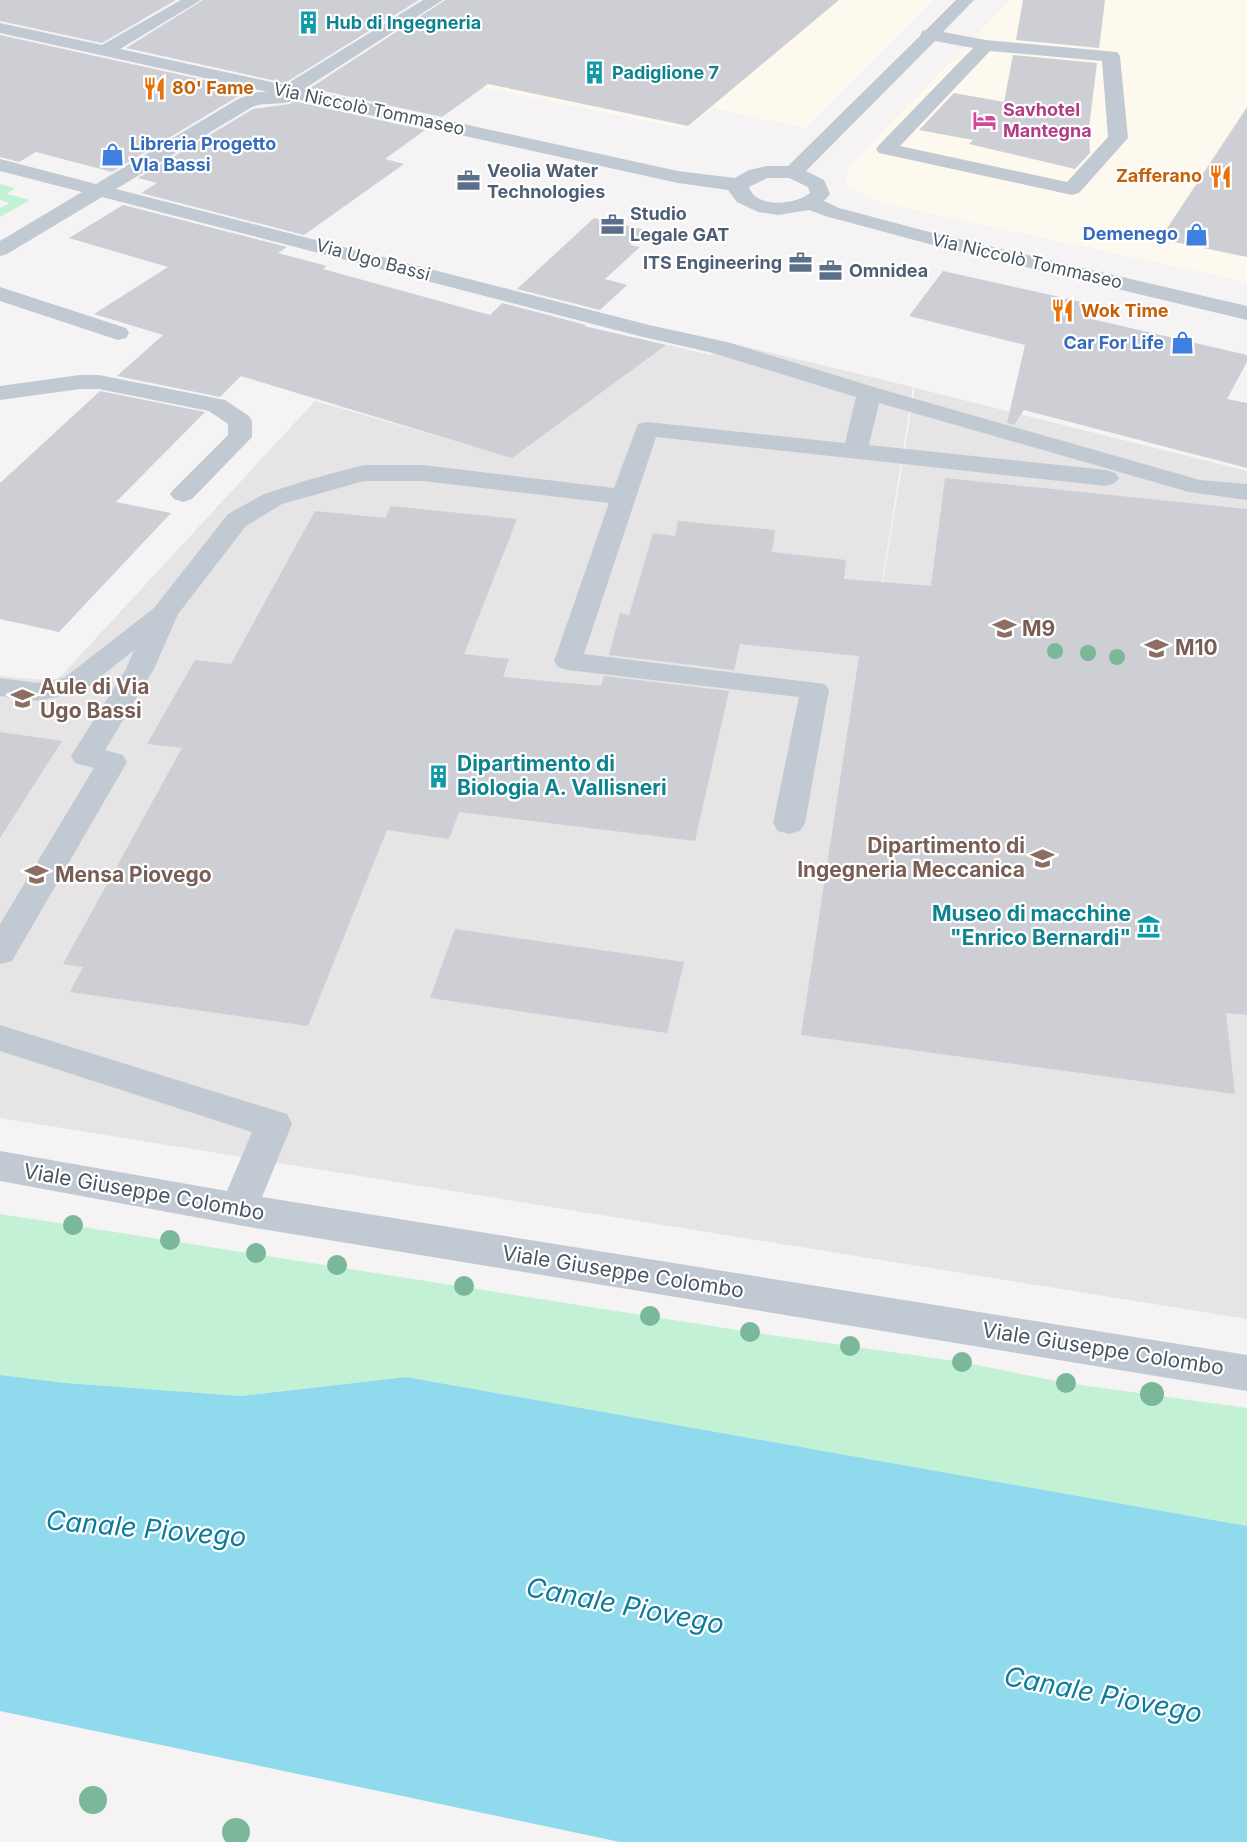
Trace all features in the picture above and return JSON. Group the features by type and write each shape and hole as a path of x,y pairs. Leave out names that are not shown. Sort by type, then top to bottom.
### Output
{"street":[{"path":"104,51 193,0"},
{"path":"287,92 435,0"},
{"path":"793,173 928,35 966,0"},
{"name":"Via Niccolò Tommaseo","path":"0,28 678,177 739,185"},
{"path":"1007,47 1010,38 1026,30"},
{"path":"928,35 986,45 1111,56 1118,138 1072,189 886,149 986,45"},
{"path":"0,250 245,103 258,98 280,97 306,103 336,102"},
{"name":"Via Ugo Bassi","path":"0,165 647,331 719,347 1198,488"},
{"path":"793,173 811,180 820,189 816,199 810,203 786,208 759,206 741,196 738,190 739,185 750,176 793,173"},
{"name":"Via Niccolò Tommaseo","path":"810,203 832,213 923,237 1247,313"},
{"path":"0,294 118,333"},
{"path":"0,393 80,382 99,382 217,405 240,421 240,437 183,494"},
{"path":"855,450 869,393"},
{"path":"789,823 815,690 568,661 647,429 1247,492"},
{"path":"0,687 38,692 73,685 165,612 237,519 273,500 320,484 364,473 423,473 624,497"},
{"path":"0,952 112,762 86,756 141,669 165,612"},
{"path":"0,1038 274,1124 238,1209"},
{"name":"Viale Giuseppe Colombo","path":"0,1166 238,1209 1247,1372"}],"shaded area":[{"name":"Padiglione 7","path":"443,0 934,0 805,128 712,108 687,129 373,65 358,54"},
{"path":"1011,0 1247,0 1247,282 882,203 845,185 849,166"},
{"path":"637,338 711,355 726,342 913,387 851,777 915,388 1247,471 1247,1319 0,1118 0,676 44,680 56,679 62,675 315,401 486,450"}],"green space":[{"path":"0,184 15,188 7,194 30,200 0,217 0,208 10,203 0,200"},
{"path":"0,1214 750,1332 962,1362 1066,1383 1247,1408 1247,1526 406,1377 241,1396 66,1383 0,1375"}],"water":[{"name":"Canale Piovego","path":"0,1375 66,1383 241,1396 406,1377 1247,1526 1247,1842 620,1842 0,1711"}],"building":[{"path":"0,0 176,0 102,43 0,21"},
{"path":"203,0 419,0 285,83 126,48"},
{"name":"Padiglione 7","path":"445,0 839,0 688,126 488,84 442,117 310,88"},
{"path":"1023,0 1105,0 1099,48 1016,40"},
{"path":"0,35 254,91 237,97 112,172 36,152 19,162 0,157"},
{"path":"1013,55 1097,63 1089,128 1090,153 1075,169 969,144 973,140 919,130 954,93 1004,102"},
{"path":"293,101 425,130 385,159 404,164 304,235 141,193 157,183 138,178 253,109 290,104"},
{"path":"1247,107 1247,257 1160,239"},
{"path":"123,205 287,247 278,253 327,266 323,269 490,315 502,303 586,325 584,326 666,345 512,458 241,376 220,397 117,376 163,335 94,314 168,267 69,238"},
{"path":"594,218 646,230 630,245 640,247 605,279 627,285 600,310 517,289"},
{"path":"943,271 1091,304 1083,317 1247,355 1247,362 1227,399 1247,403 1247,468 1024,410 1014,425 1007,423 1025,345 909,316"},
{"path":"100,391 205,412 116,502 171,513 59,632 0,619 0,483"},
{"name":"Dipartimento di Ingegneria Meccanica","path":"945,478 1247,509 1247,1015 1226,1013 1235,1094 801,1035 859,656 740,644 734,670 609,655 620,613 629,615 653,533 675,536 678,521 775,530 772,552 846,560 844,579 931,586"},
{"name":"Dipartimento di Biologia A. Vallisneri","path":"391,506 517,519 464,654 509,659 503,677 601,686 604,676 729,691 695,841 459,812 449,839 387,830 308,1026 70,992 83,967 63,964 182,748 147,744 195,660 231,664 315,511 385,518"},
{"path":"0,732 62,741 0,838"},
{"path":"455,929 684,962 667,1033 430,998"}],"place":[{"name":"Hub di Ingegneria","path":"308,23"},
{"name":"Padiglione 7","path":"594,73"},
{"name":"80' Fame","path":"154,88"},
{"name":"Savhotel Mantegna","path":"985,120"},
{"name":"Libreria Progetto VIa Bassi","path":"112,154"},
{"name":"Zafferano","path":"1220,176"},
{"name":"Veolia Water Technologies","path":"469,181"},
{"name":"Studio Legale GAT","path":"612,224"},
{"name":"Demenego","path":"1196,234"},
{"name":"ITS Engineering","path":"800,263"},
{"name":"Omnidea","path":"831,271"},
{"name":"Wok Time","path":"1063,311"},
{"name":"Car For Life","path":"1182,343"},
{"name":"M9","path":"1004,629"},
{"name":"M10","path":"1157,648"},
{"name":"Aule di Via Ugo Bassi","path":"22,699"},
{"name":"Dipartimento di Biologia A. Vallisneri","path":"439,776"},
{"name":"Dipartimento di Ingegneria Meccanica","path":"1043,858"},
{"name":"Mensa Piovego","path":"37,875"},
{"name":"Museo di macchine \"Enrico Bernardi\"","path":"1149,926"}]}
